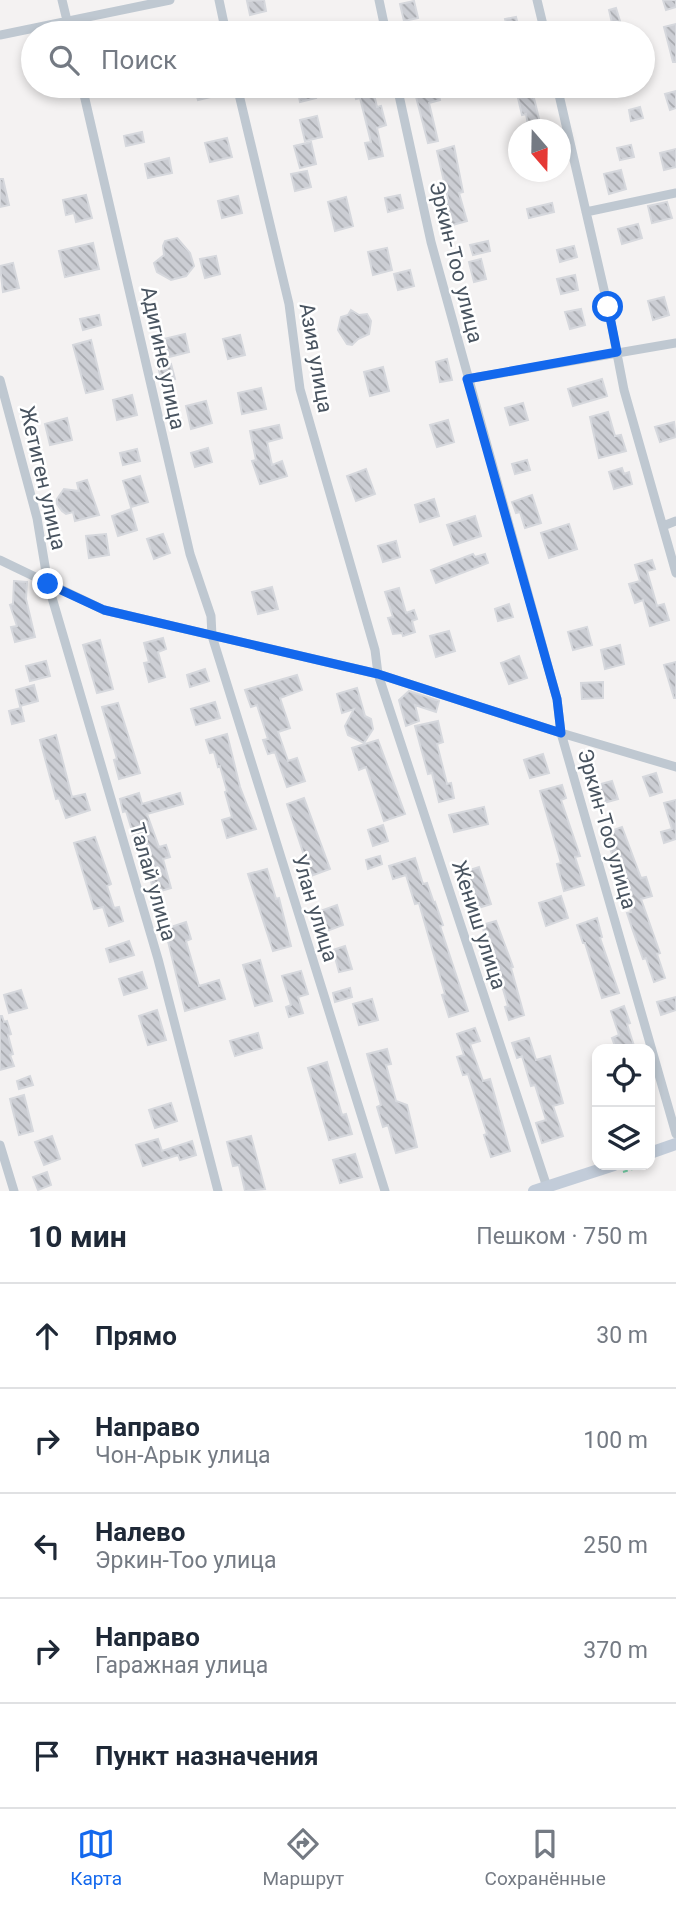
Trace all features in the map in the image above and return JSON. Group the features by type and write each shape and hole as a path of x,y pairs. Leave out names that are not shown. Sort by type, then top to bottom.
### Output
{"street":[{"path":"62,0 67,21"},
{"path":"72,21 170,0"},
{"path":"219,0 223,21"},
{"path":"379,0 383,21"},
{"path":"537,0 542,21"},
{"path":"0,35 21,31"},
{"name":"Адигине улица","path":"85,98 190,554 211,615 212,636"},
{"name":"Азия улица","path":"240,98 289,304 300,389 374,650 378,674"},
{"name":"Эркин-Тоо улица","path":"400,98 431,242 557,699 561,733 676,1134"},
{"path":"560,98 630,415 676,573"},
{"path":"586,212 676,192"},
{"path":"467,379 676,343"},
{"name":"Жетиген улица","path":"0,380 37,518 48,584"},
{"path":"663,526 676,521"},
{"path":"0,560 104,610 378,674 561,733 676,766"},
{"name":"Талай улица","path":"48,584 158,959 218,1191"},
{"name":"Улан улица","path":"212,636 385,1191"},
{"name":"Жениш улица","path":"378,674 541,1189"},
{"path":"655,1151 676,1144"},
{"path":"0,1145 14,1191"},
{"path":"541,1189 599,1170"}],"building":[{"path":"264,0 266,11 250,15 247,1"},
{"path":"663,0 676,0 676,7 666,10"},
{"path":"414,1 418,18 404,21 400,4"},
{"path":"616,8 620,21 612,21 609,10"},
{"path":"516,17 517,21 505,21"},
{"path":"676,24 676,62 673,62 664,27"},
{"path":"676,91 676,108 670,110 665,94"},
{"path":"299,98 316,98 300,102"},
{"path":"360,98 375,98 377,107 381,106 386,125 377,128 383,156 369,159 365,143 371,142"},
{"path":"416,98 440,98 429,103 438,141 428,143"},
{"path":"518,98 534,98 539,119 527,119 526,114 522,115"},
{"path":"640,107 643,118 631,121 629,110"},
{"path":"317,116 322,137 305,141 300,120"},
{"path":"142,132 144,142 126,146 124,136"},
{"path":"227,138 232,157 210,162 205,143"},
{"path":"311,142 316,164 300,168 294,146"},
{"path":"631,145 634,157 620,160 617,148"},
{"path":"454,146 463,192 459,193 467,221 449,226 443,200 448,199 437,151"},
{"path":"676,149 676,167 664,170 660,153"},
{"path":"169,158 172,173 148,178 145,164"},
{"path":"621,170 626,189 609,194 604,174"},
{"path":"307,171 311,187 295,191 291,174"},
{"path":"0,179 3,179 9,205 0,207"},
{"path":"86,195 92,218 76,222 74,213 66,215 63,200"},
{"path":"400,195 403,208 388,212 385,198"},
{"path":"238,196 242,213 222,218 218,201"},
{"path":"346,197 353,226 335,231 328,202"},
{"path":"667,202 672,218 652,223 648,206"},
{"path":"552,203 554,212 529,218 527,209"},
{"path":"638,224 642,238 622,244 618,229"},
{"path":"177,238 190,253 194,266 186,276 171,280 157,272 154,263 164,255 165,241"},
{"path":"488,241 490,251 473,255 470,245"},
{"path":"93,243 99,269 65,277 59,251"},
{"path":"574,246 577,257 560,262 557,250"},
{"path":"387,248 392,270 373,275 368,252"},
{"path":"216,256 220,274 205,278 200,259"},
{"path":"481,259 486,279 474,282 469,262"},
{"path":"13,263 19,288 3,292 0,266"},
{"path":"410,270 414,286 398,290 394,274"},
{"path":"575,275 578,290 561,294 557,279"},
{"path":"664,297 669,315 653,320 648,301"},
{"path":"581,309 585,325 570,329 565,312"},
{"path":"351,310 359,315 367,314 371,321 369,334 352,345 347,344 338,330 341,317 348,315"},
{"path":"99,315 101,325 83,330 80,319"},
{"path":"185,334 189,352 169,357 164,339"},
{"path":"240,335 245,355 228,359 223,339"},
{"path":"91,340 103,389 86,393 73,345"},
{"path":"447,359 452,380 440,382 436,362"},
{"path":"171,364 175,379 162,382 158,367"},
{"path":"383,367 389,391 370,396 364,372"},
{"path":"602,379 607,396 573,406 568,389"},
{"path":"261,388 266,409 242,414 238,393"},
{"path":"132,395 137,415 117,420 113,400"},
{"path":"206,401 212,423 191,429 186,406"},
{"path":"523,403 528,420 510,425 505,408"},
{"path":"608,412 615,436 621,435 626,451 599,458 590,417"},
{"path":"67,418 72,440 50,445 45,424"},
{"path":"448,420 454,442 437,447 430,425"},
{"path":"674,422 676,437 660,442 655,427"},
{"path":"279,425 282,438 267,442 272,465 282,461 287,476 260,484 252,461 256,460 250,431"},
{"path":"208,448 212,462 195,467 191,453"},
{"path":"137,449 140,461 123,465 120,453"},
{"path":"527,460 530,470 515,474 512,464"},
{"path":"622,468 624,474 629,472 632,484 614,489 609,472"},
{"path":"366,469 375,494 356,501 347,476"},
{"path":"140,476 148,502 131,507 123,481"},
{"path":"87,480 99,515 75,521 73,512 66,514 62,511 57,499 64,489 79,491 77,483"},
{"path":"532,495 541,523 525,528 520,512 516,513 512,502"},
{"path":"434,499 439,516 420,522 415,505"},
{"path":"131,509 137,530 118,536 112,516"},
{"path":"475,516 481,536 454,545 447,525"},
{"path":"569,524 577,549 549,558 541,533"},
{"path":"106,534 109,555 89,558 86,536"},
{"path":"163,534 170,553 154,559 147,539"},
{"path":"396,541 400,557 383,562 378,546"},
{"path":"473,554 475,557 485,554 488,563 436,583 431,570"},
{"path":"652,560 655,569 647,571 657,606 664,604 669,620 650,626 643,600 635,603 629,584 640,581 635,565"},
{"path":"14,581 27,582 26,599 35,637 15,642 11,627 17,626 10,605 13,604"},
{"path":"272,587 278,609 258,614 252,592"},
{"path":"399,588 406,613 414,610 417,619 412,621 415,632 403,636 402,633 393,634 388,618 393,617 385,592"},
{"path":"509,604 513,617 498,621 495,609"},
{"path":"587,627 592,645 573,650 568,632"},
{"path":"449,631 455,651 436,657 430,636"},
{"path":"163,638 166,649 158,652 165,677 149,682 144,663 149,662 144,643"},
{"path":"100,640 113,689 97,693 83,645"},
{"path":"620,645 624,664 605,669 601,650"},
{"path":"519,656 527,678 509,684 501,663"},
{"path":"46,661 50,676 30,681 26,666"},
{"path":"676,662 676,698 674,698 664,665"},
{"path":"205,669 209,681 190,687 187,675"},
{"path":"297,675 302,690 280,698 290,728 278,732 288,761 297,758 305,781 287,787 275,752 268,754 263,740 268,739 257,705 251,707 245,690"},
{"path":"603,682 603,698 582,699 581,683"},
{"path":"34,685 38,701 20,706 16,690"},
{"path":"357,688 365,716 371,719 373,729 364,743 348,735 345,726 354,709 342,713 337,694"},
{"path":"409,691 439,701 436,712 415,705 419,721 406,726 399,700"},
{"path":"215,702 220,718 196,725 191,709"},
{"path":"118,703 140,773 119,779 114,760 117,759 102,707"},
{"path":"21,708 24,721 12,724 9,711"},
{"path":"438,721 443,742 437,744 447,784 451,783 454,798 439,802 415,726"},
{"path":"227,734 240,787 256,829 227,838 222,820 232,817 225,792 227,791 220,766 218,767 214,752 210,753 206,740"},
{"path":"56,735 72,797 85,794 90,810 66,818 59,798 56,799 40,740"},
{"path":"378,740 405,814 384,821 366,767 359,770 352,748"},
{"path":"543,754 549,773 530,778 524,760"},
{"path":"656,773 662,792 650,796 643,777"},
{"path":"612,781 618,799 600,804 594,786"},
{"path":"562,785 566,798 561,800 580,856 575,857 584,885 564,891 557,864 561,863 540,791"},
{"path":"139,793 142,804 180,793 183,804 147,814 159,847 166,845 170,857 163,859 171,888 154,893 139,835 134,837 120,799"},
{"path":"304,798 330,869 311,876 287,804"},
{"path":"676,800 676,839 664,843 661,832 672,829 664,803"},
{"path":"484,807 488,824 454,832 449,815"},
{"path":"383,825 388,841 373,846 368,830"},
{"path":"622,827 641,878 646,877 652,896 641,899 660,953 657,954 665,978 654,982 627,913 631,912 605,833"},
{"path":"95,837 111,884 107,886 114,908 119,907 123,921 109,926 103,907 94,909 74,843"},
{"path":"380,856 382,864 368,869 366,860"},
{"path":"415,858 423,884 427,883 443,925 440,926 468,1011 449,1017 419,903 415,904 406,875 393,879 389,866"},
{"path":"479,867 491,904 472,910 461,873"},
{"path":"267,869 276,899 279,898 291,946 273,951 248,874"},
{"path":"561,896 568,918 546,926 539,903"},
{"path":"337,905 343,925 327,931 320,911"},
{"path":"597,918 602,937 600,938 619,993 602,998 577,925"},
{"path":"496,921 513,967 511,968 524,1015 509,1020 505,1007 508,1006 498,972 495,973 482,925"},
{"path":"186,922 191,939 186,941 199,986 219,980 225,999 185,1011 165,929"},
{"path":"129,941 134,955 110,962 106,949"},
{"path":"345,946 352,969 339,972 333,950"},
{"path":"260,960 272,1001 255,1006 243,965"},
{"path":"301,971 308,994 298,997 303,1013 289,1017 286,1007 291,1005 282,976"},
{"path":"142,972 147,988 124,995 119,979"},
{"path":"350,988 352,997 335,1002 333,993"},
{"path":"21,990 27,1008 9,1013 4,995"},
{"path":"676,997 676,1010 661,1015 657,1002"},
{"path":"372,999 378,1020 359,1025 353,1004"},
{"path":"624,1006 633,1044 614,1044 612,1038 619,1035 611,1011"},
{"path":"157,1010 166,1040 148,1045 139,1016"},
{"path":"0,1016 4,1022 7,1021 11,1034 8,1035 14,1066 0,1070"},
{"path":"475,1028 480,1041 470,1044 483,1081 490,1079 510,1151 491,1157 484,1135 487,1134 468,1074 463,1075 457,1057 464,1055 457,1034"},
{"path":"258,1033 262,1048 235,1056 230,1041"},
{"path":"529,1038 536,1060 550,1056 563,1103 553,1106 563,1136 542,1143 536,1123 546,1120 535,1085 531,1086 522,1056 517,1058 512,1043"},
{"path":"387,1049 391,1064 386,1065 396,1101 407,1105 417,1147 396,1153 388,1125 383,1127 377,1107 381,1105 367,1054"},
{"path":"327,1062 342,1115 346,1114 352,1134 329,1140 308,1068"},
{"path":"30,1076 33,1085 19,1089 17,1081"},
{"path":"24,1095 33,1131 19,1135 10,1099"},
{"path":"171,1103 177,1121 155,1128 149,1110"},
{"path":"52,1136 60,1159 44,1165 35,1142"},
{"path":"251,1136 265,1189 245,1191 239,1165 233,1166 227,1142"},
{"path":"158,1139 162,1151 192,1141 196,1155 180,1160 178,1155 143,1166 136,1145"},
{"path":"355,1154 362,1177 340,1183 333,1160"},
{"path":"47,1172 51,1185 38,1190 33,1177"}],"route":[{"path":"48,584 104,610 378,674 561,733 557,699 467,379 617,352 608,307"}]}
